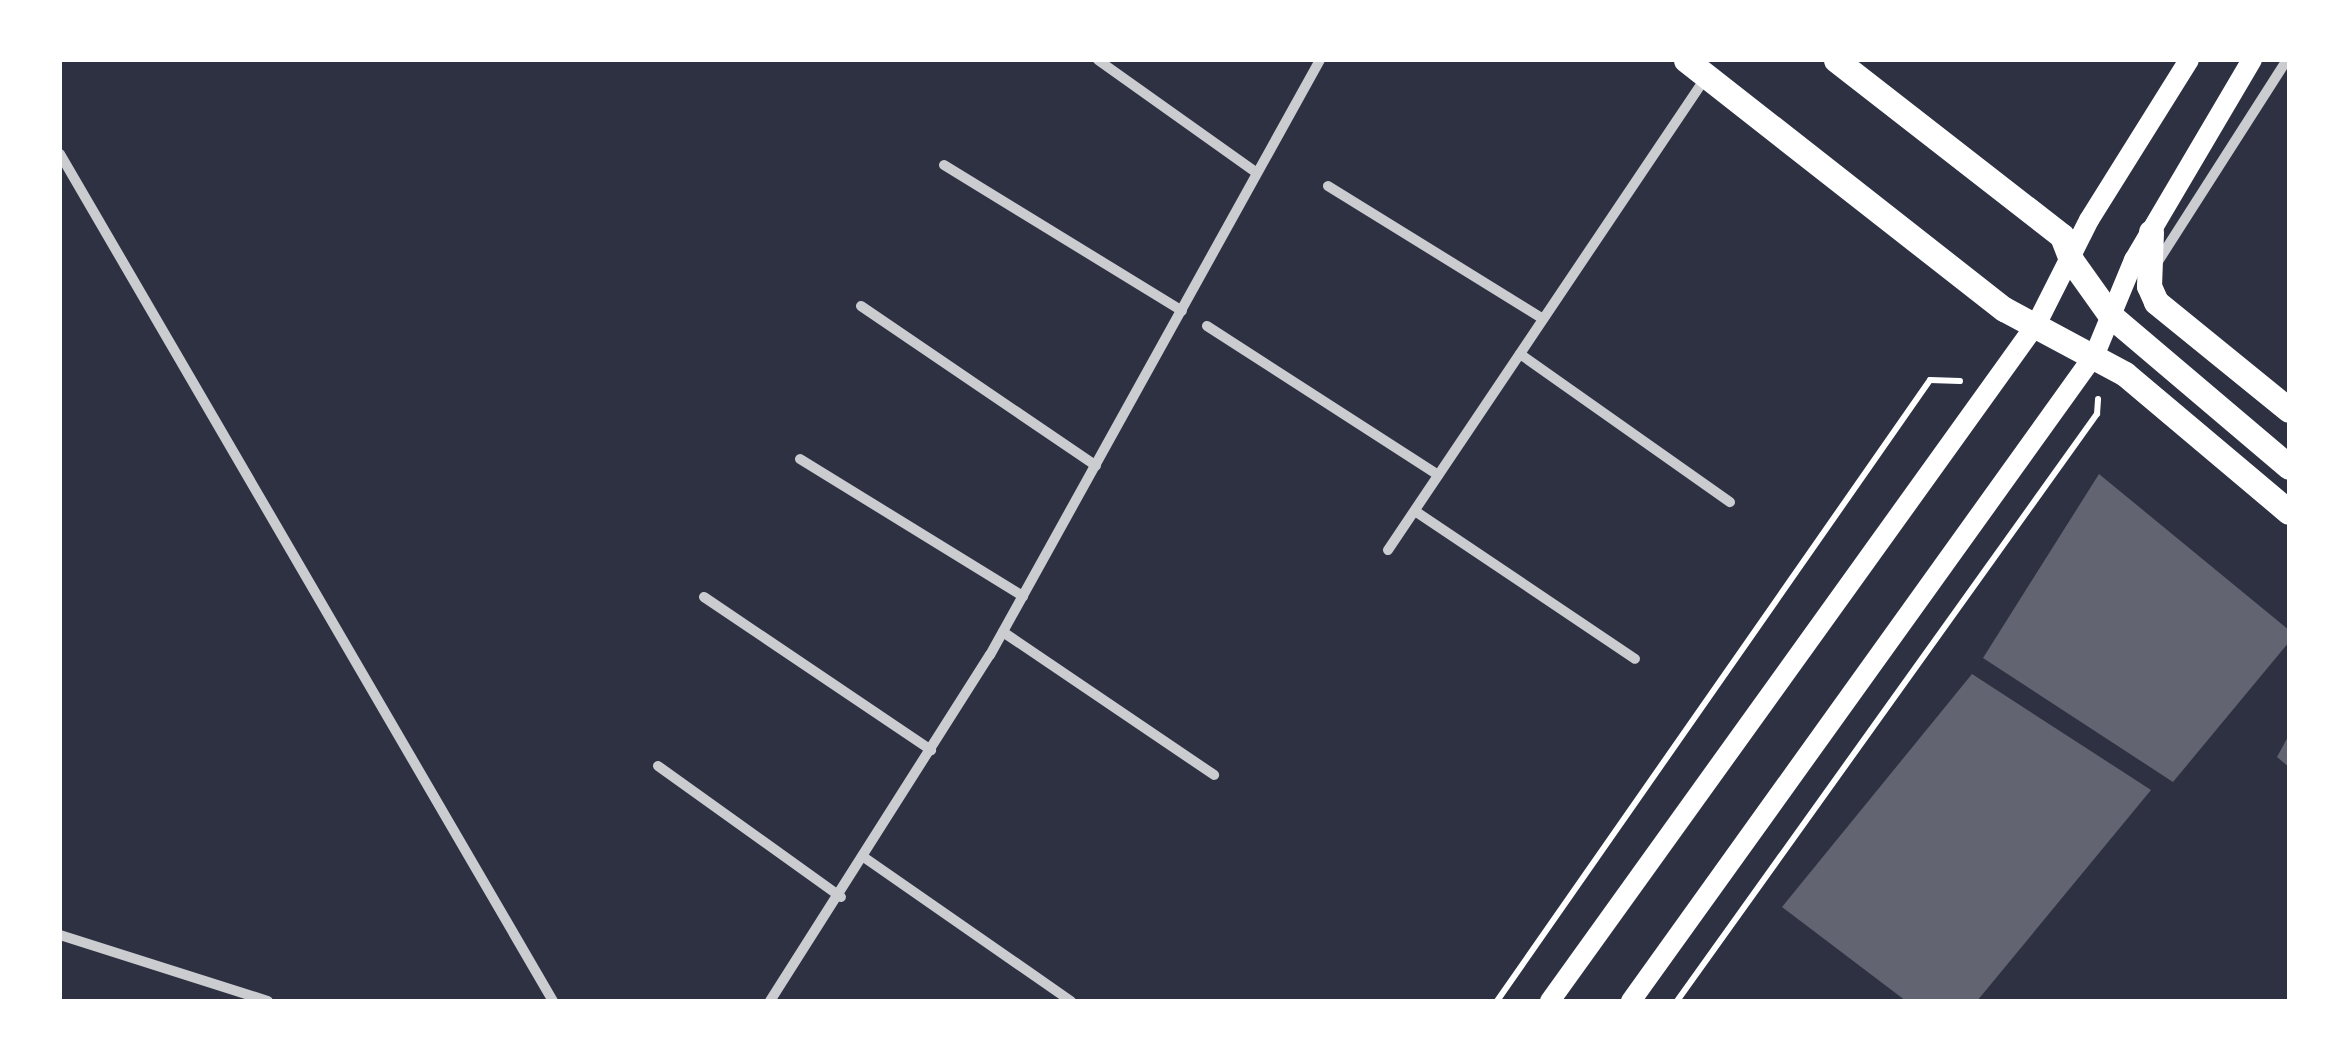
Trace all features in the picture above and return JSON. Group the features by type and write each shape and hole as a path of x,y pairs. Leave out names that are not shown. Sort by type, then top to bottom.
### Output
{"main road":[{"path":"1836,60 2062,236 2071,260 2111,316 2289,467"},
{"path":"1550,1001 2036,323 2089,220 2189,60"},
{"path":"1631,1001 2095,354 2151,232 2252,60"},
{"path":"1696,68 1992,300 2095,354 2289,512"},
{"path":"2151,232 2149,275 2156,302 2289,410"}],"street":[{"path":"1098,60 1254,170"},
{"path":"770,1001 865,858 1003,632 1182,312 1254,170 1320,60"},
{"path":"2111,316 2149,275 2287,60"},
{"path":"1388,550 1520,354 1696,68"},
{"path":"60,154 554,1001"},
{"path":"944,165 1182,312"},
{"path":"1328,186 1542,318"},
{"path":"861,306 1096,466"},
{"path":"1207,326 1438,475"},
{"path":"1520,354 1730,502"},
{"path":"800,460 1023,596"},
{"path":"1414,510 1636,660"},
{"path":"704,597 931,750"},
{"path":"1003,632 1214,775"},
{"path":"658,766 841,896"},
{"path":"865,858 1071,1001"},
{"path":"60,936 268,1001"}],"path":[{"path":"1497,1001 1930,380"},
{"path":"1677,1001 2096,414"}],"building":[{"path":"2099,474 2289,630 2289,642 2173,782 1983,658"},
{"path":"1972,674 2151,790 1977,1001 1906,1001 1782,907"},
{"path":"2289,735 2289,767 2277,757"}]}
